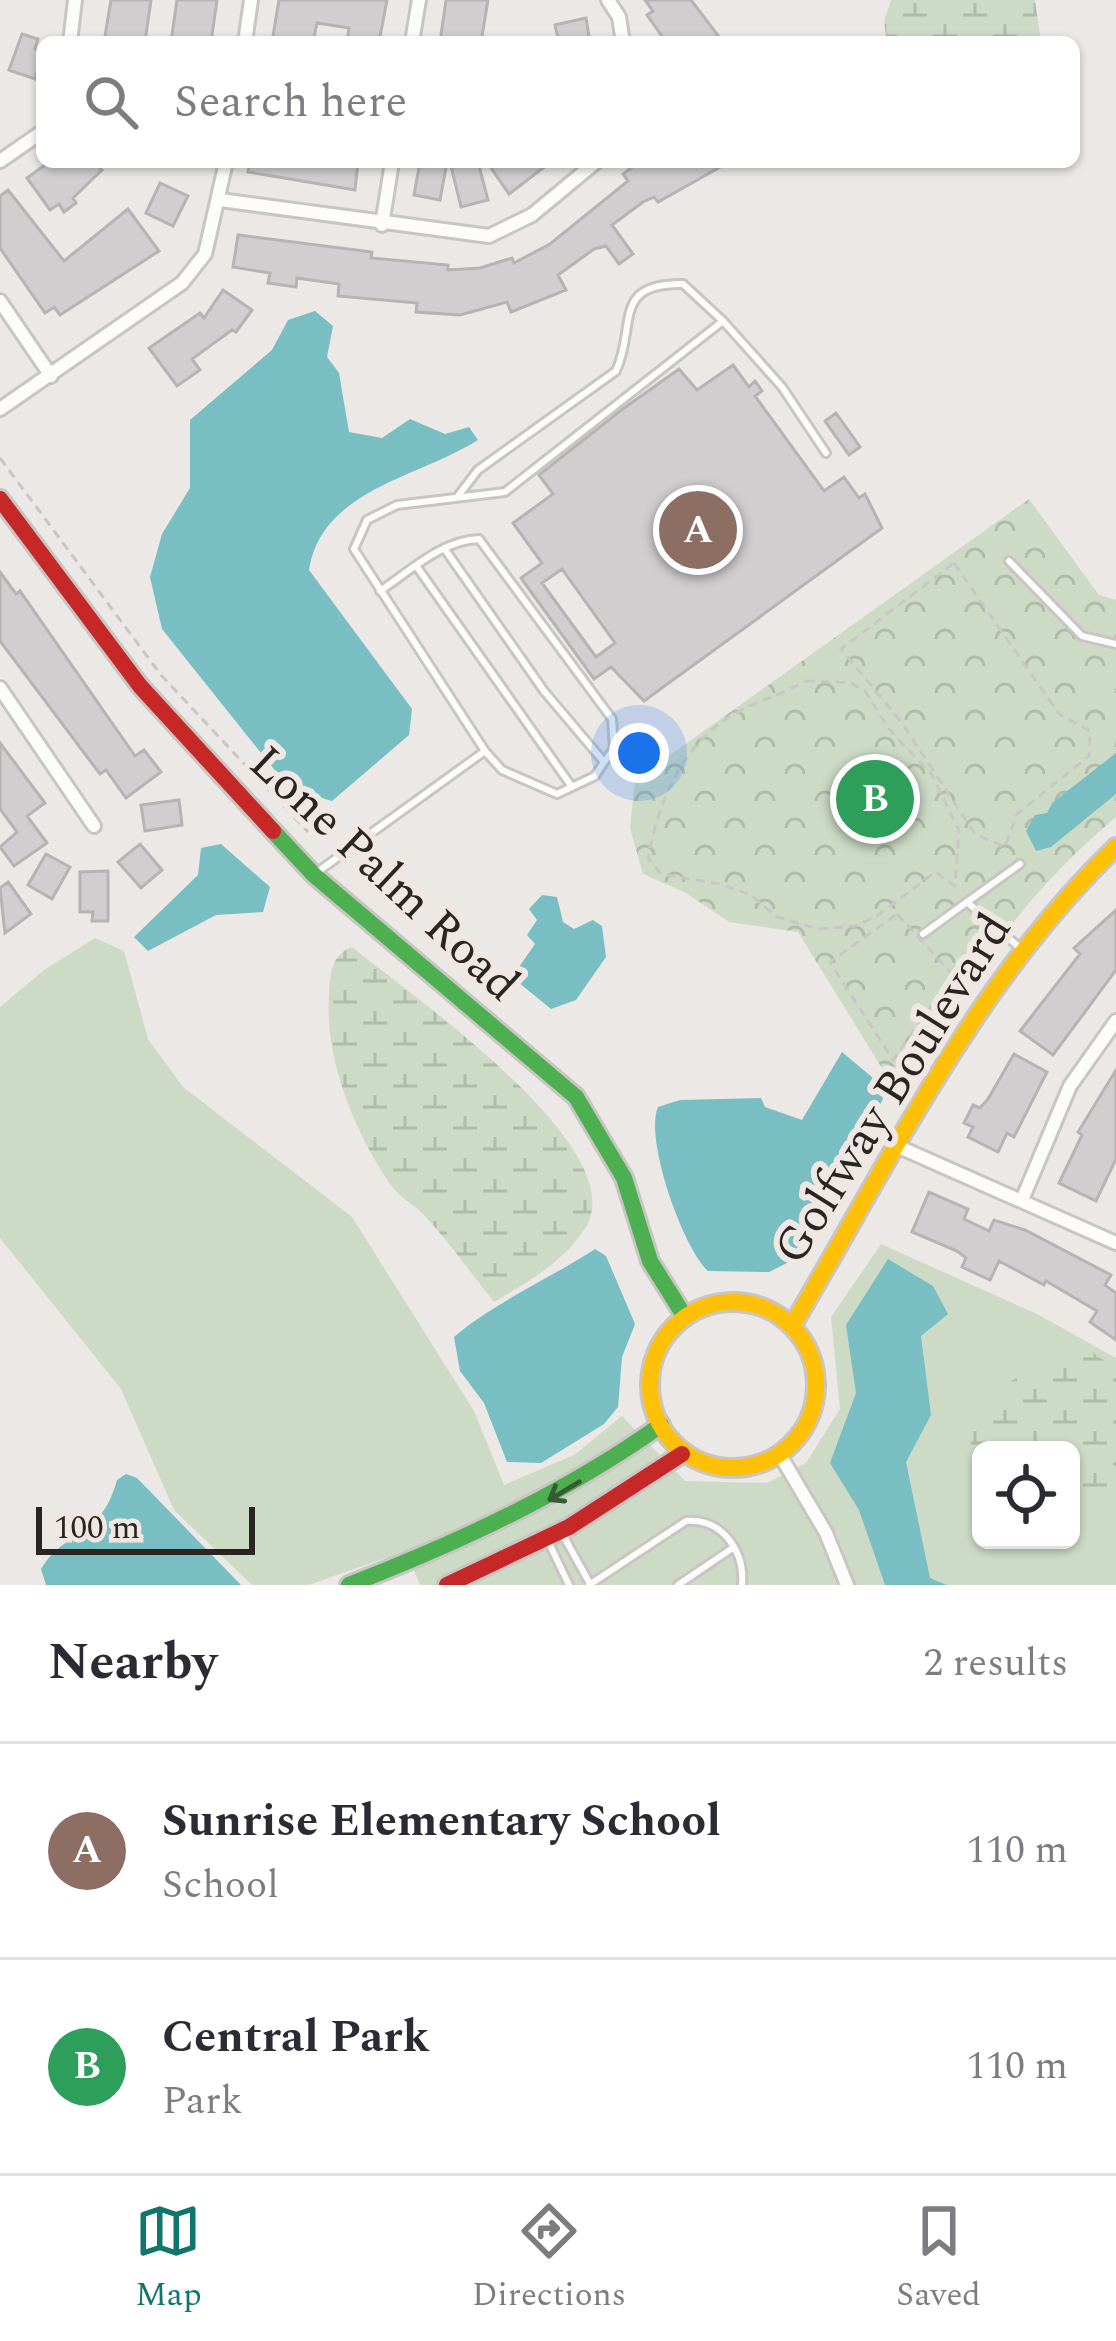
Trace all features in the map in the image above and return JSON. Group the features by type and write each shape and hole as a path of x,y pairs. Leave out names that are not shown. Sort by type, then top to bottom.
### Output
{"street":[{"path":"71,36 74,0"},
{"path":"245,36 251,0"},
{"path":"413,36 419,0"},
{"path":"608,0 620,17 622,36"},
{"path":"0,161 36,136"},
{"path":"0,409 182,283 205,254 225,168"},
{"path":"382,224 391,168"},
{"path":"220,200 489,236 532,215 589,168"},
{"path":"0,302 51,376"},
{"name":"Lone Palm Road","path":"0,499 140,686 314,875 576,1097 625,1178 650,1261 685,1317"},
{"path":"0,688 94,826"},
{"name":"Golfway Boulevard","path":"792,1326 1021,948 1116,847"},
{"path":"1022,1200 1070,1086 1116,1021"},
{"path":"899,1148 1116,1244"},
{"path":"715,1304 758,1305 792,1326 815,1366 814,1406 798,1438 760,1464 725,1468 682,1454 652,1404 651,1371 658,1348 685,1317 715,1304"},
{"path":"349,1585 530,1510 661,1425"},
{"path":"447,1585 551,1536 682,1454"},
{"path":"780,1454 826,1533 847,1585"},
{"path":"530,1510 551,1536"}],"lane":[{"path":"458,496 478,470 616,371 626,349 625,316 639,293 660,284 683,284 723,321 782,387 826,453"},
{"path":"380,591 459,539 478,539 612,719 614,749 595,776 557,794 502,770 485,751 380,591 354,549 367,520 397,506 505,492 723,321"},
{"path":"444,548 544,691 604,763"},
{"path":"1009,562 1082,636 1116,644"},
{"path":"417,566 572,787"},
{"path":"314,875 485,751"},
{"path":"923,934 1020,863"},
{"path":"967,902 1021,948"},
{"path":"551,1536 590,1585 686,1520 713,1524 734,1546 743,1567 742,1585"},
{"path":"551,1536 569,1585"},
{"path":"678,1585 734,1546"}],"path":[{"path":"0,458 149,661 287,815 308,832"},
{"path":"954,563 1059,714 1090,730 1088,757 1017,814 1006,847 975,834 902,723 841,649 954,563"},
{"path":"806,681 851,683 865,691 888,728 932,775 959,831 956,886 935,872 878,916 855,926 819,929 777,917 751,895 720,884 661,874 648,858 657,812 677,770 703,739 729,717 806,681"},
{"path":"897,914 953,975 893,1060 830,962 897,914"}],"green space":[{"path":"891,0 1035,0 1040,36 886,36 884,22"},
{"path":"1029,499 1099,595 1116,600 1116,817 1020,914 948,1018 901,1099 798,932 729,922 686,893 643,874 630,828 635,780"},
{"path":"95,938 124,951 148,1039 183,1087 352,1217 474,1411 504,1485 574,1455 622,1416 685,1481 767,1483 806,1463 840,1409 831,1317 881,1244 1037,1314 1116,1358 1116,1585 420,1585 406,1551 308,1585 252,1585 174,1510 121,1389 0,1238 0,1007 44,970"},
{"path":"352,947 506,1073 546,1113 576,1154 591,1192 587,1225 558,1259 494,1302 433,1225 390,1184 344,1093 331,1043 329,986 340,954"},
{"path":"1089,1350 1108,1363 1116,1378 1116,1488 1080,1506 1080,1441 972,1441 971,1461 972,1436 996,1394 1016,1378"}],"water":[{"path":"315,311 333,326 327,357 339,373 349,432 382,438 410,419 445,434 469,427 478,440 352,503 318,543 309,570 412,709 409,735 332,801 289,788 162,629 150,577 162,534 190,488 190,420 272,350 288,320"},
{"path":"1116,753 1116,794 1051,847 1036,851 1026,831 1035,815 1047,813 1052,803"},
{"path":"221,844 270,887 263,912 216,915 148,951 134,937 198,875 201,848"},
{"path":"542,895 557,897 563,922 574,929 593,920 602,926 606,957 576,1000 551,1009 512,977 535,944 527,935 537,920 529,909"},
{"path":"842,1052 879,1083 883,1099 789,1262 769,1272 708,1271 688,1240 668,1192 656,1143 658,1107 680,1100 761,1098 765,1107 802,1120"},
{"path":"595,1249 606,1256 635,1324 622,1357 618,1407 604,1424 541,1463 507,1462 484,1403 460,1371 454,1337"},
{"path":"888,1259 933,1286 948,1314 921,1336 931,1415 906,1462 930,1578 947,1585 885,1585 859,1510 830,1463 856,1393 846,1325"},
{"path":"126,1474 137,1478 241,1585 46,1585 41,1569 101,1514 117,1480"}],"building":[{"path":"111,0 151,0 146,36 105,36"},
{"path":"177,0 217,0 212,36 172,36"},
{"path":"279,0 387,0 380,36 348,36 349,28 317,23 314,36 273,36"},
{"path":"446,0 488,0 482,36 441,36"},
{"path":"645,0 691,0 718,36 662,36 647,15 653,11"},
{"path":"586,18 589,36 558,36 555,25"},
{"path":"22,34 36,38 35,79 9,70"},
{"path":"41,168 102,170 64,212 59,204 50,210 27,178"},
{"path":"249,168 357,168 355,190 248,172"},
{"path":"419,168 446,168 440,200 414,195"},
{"path":"451,168 480,168 488,200 461,207"},
{"path":"491,168 543,168 509,194"},
{"path":"631,168 718,168 658,202 654,197 643,202 612,225 633,254 619,264 606,246 594,249 558,275 566,290 511,312 507,302 460,315 416,312 417,303 338,296 339,284 297,278 296,287 268,283 270,273 233,267 238,235 372,252 371,258 448,265 448,270 480,268 512,258 514,263 550,244 628,181 623,174"},
{"path":"160,183 188,196 173,226 146,213"},
{"path":"8,190 64,261 128,209 159,251 60,315 54,307 45,313 0,248 0,196"},
{"path":"223,290 252,310 236,332 232,330 192,359 200,370 177,386 149,348 200,313 204,318"},
{"path":"733,365 749,387 755,381 762,391 755,396 824,491 844,477 859,498 865,494 882,528 644,701 611,667 594,679 521,578 542,563 513,523 553,494 539,475 620,411 679,369 697,390","holes":["686,505 714,544 690,562 662,523","562,569 615,643 596,657 542,583"]},
{"path":"836,413 860,447 849,455 825,421"},
{"path":"0,572 16,594 20,591 135,756 144,750 161,772 126,798 106,770 100,774 0,641"},
{"path":"0,743 45,803 27,816 47,843 14,866 0,847 17,832 0,809"},
{"path":"179,800 182,825 145,831 141,805"},
{"path":"140,844 162,870 141,888 118,862"},
{"path":"46,854 70,867 52,899 28,885"},
{"path":"108,871 108,921 92,921 93,912 80,912 80,872"},
{"path":"8,882 31,914 5,933 0,888"},
{"path":"1116,910 1116,970 1053,1055 1020,1031 1080,954 1074,948"},
{"path":"1014,1054 1047,1072 1014,1137 1007,1133 998,1152 968,1137 973,1127 964,1123 973,1105 980,1108 988,1099"},
{"path":"1116,1070 1116,1159 1096,1201 1059,1183 1082,1135 1078,1132"},
{"path":"929,1192 968,1209 964,1219 989,1231 994,1220 1025,1230 1111,1275 1105,1285 1116,1293 1116,1340 1090,1322 1097,1311 1046,1281 1044,1285 999,1261 990,1280 962,1267 966,1258 957,1251 912,1232"}],"traffic: fast":[{"path":"273,831 314,875 576,1097 624,1178 650,1261 685,1317"},
{"path":"349,1585 510,1515 661,1425"}],"traffic: slow":[{"path":"792,1326 978,1014 1066,899 1116,847"},
{"path":"733,1302 765,1308 792,1326 810,1353 816,1385 810,1417 792,1444 765,1462 733,1468 701,1462 674,1444 656,1417 650,1385 656,1353 674,1326 701,1308 733,1302"}],"traffic: jam":[{"path":"0,499 140,686 273,831"},
{"path":"447,1585 569,1527 682,1454"}],"place":[{"name":"Sunrise Elementary School","path":"698,530"},
{"name":"Central Park","path":"875,799"}]}
